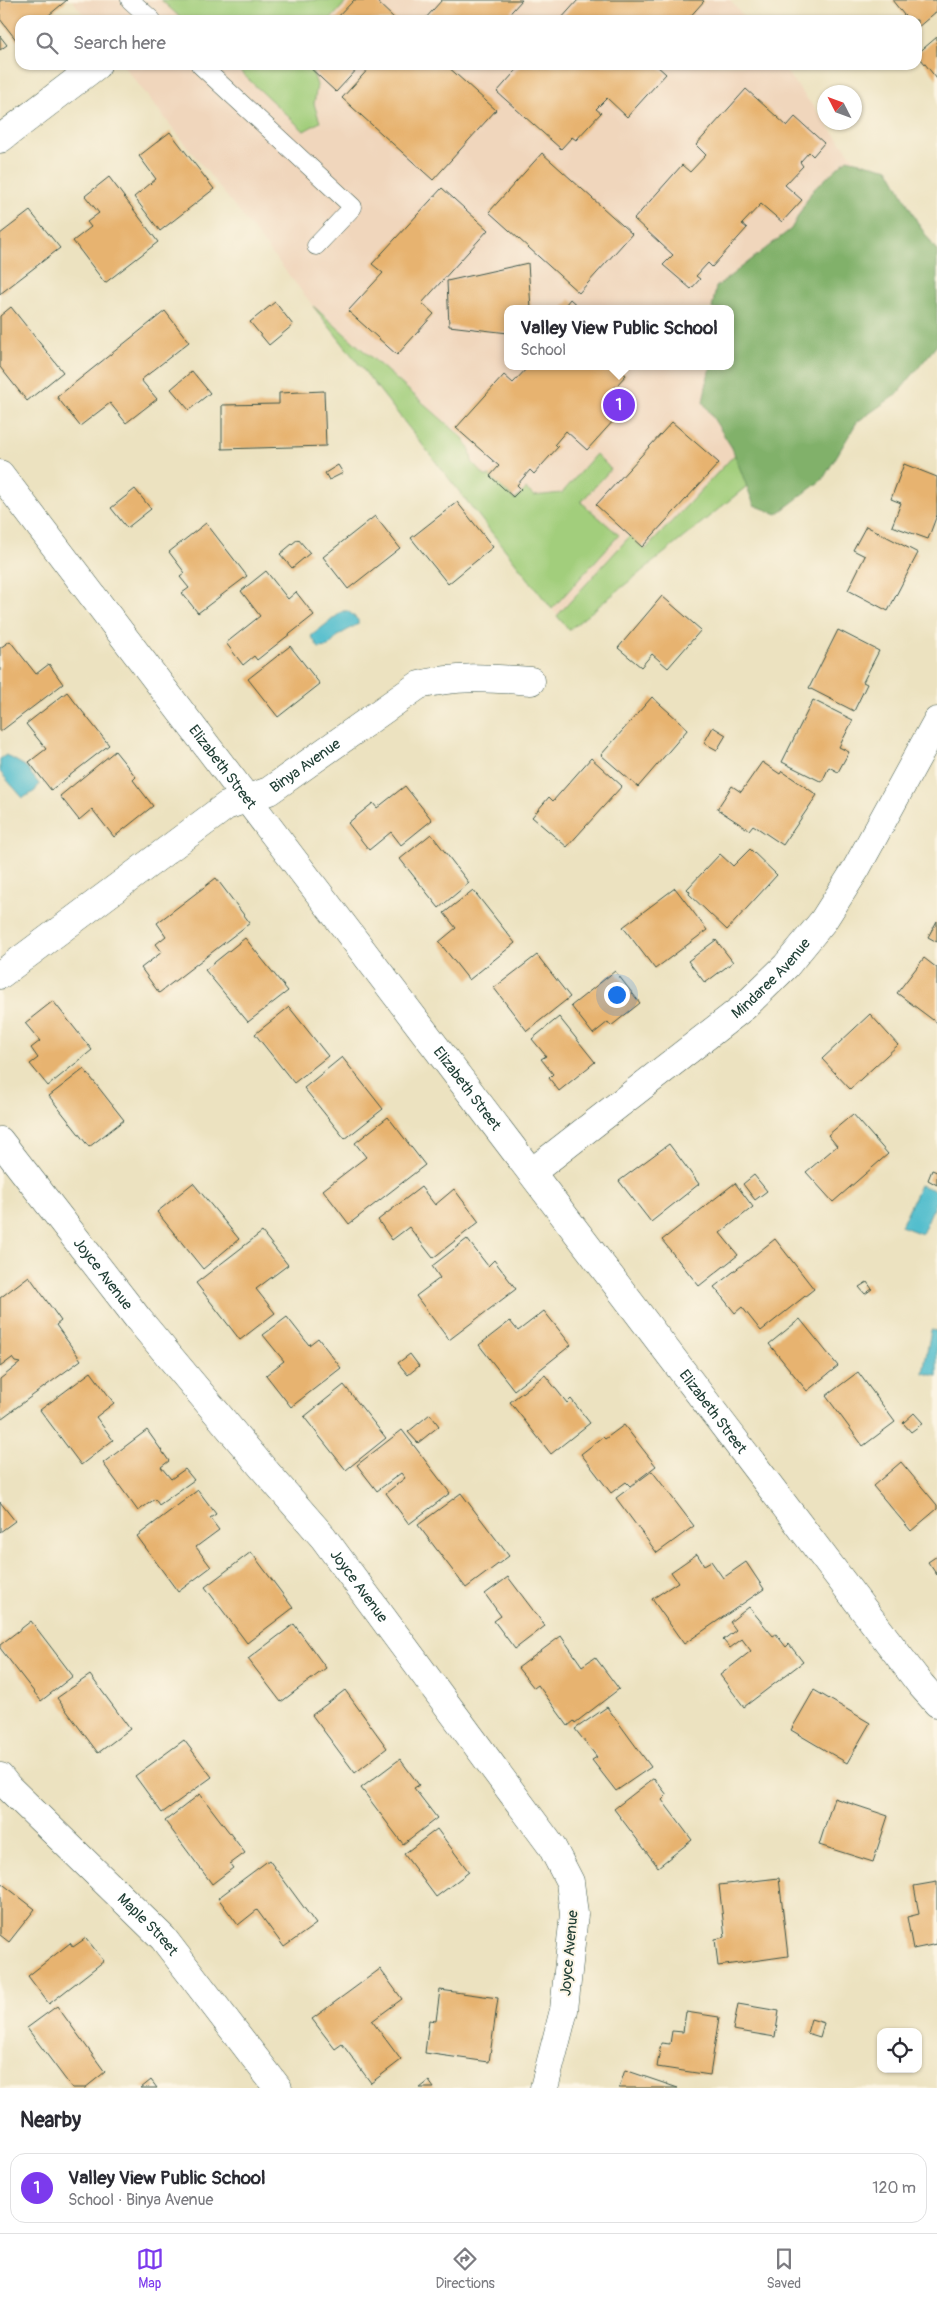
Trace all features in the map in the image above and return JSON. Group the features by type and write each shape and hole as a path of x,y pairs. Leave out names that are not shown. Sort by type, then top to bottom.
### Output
{"street":[{"path":"0,139 90,70"},
{"name":"Elizabeth Street","path":"0,474 921,1685 937,1703"},
{"name":"Binya Avenue","path":"0,975 226,806 269,791 419,685 445,678 474,677 531,681"},
{"name":"Mindaree Avenue","path":"532,1172 744,1007 786,966 823,920 856,869 937,721"},
{"name":"Joyce Avenue","path":"0,1142 139,1320 323,1537 552,1847 570,1882 574,1914 564,2010 544,2088"},
{"name":"Maple Street","path":"3,1786 163,1938 278,2088"}],"lane":[{"path":"130,0 146,15"},
{"path":"205,70 354,208 316,246"}],"shaded area":[{"path":"72,0 730,0 742,15 84,15"},
{"path":"127,70 785,70 817,111 817,130 831,130 937,266 569,630"}],"green space":[{"path":"161,0 348,0 334,15 178,15"},
{"path":"238,70 312,70 317,85 314,104 320,122 304,131"},
{"path":"847,159 889,169 919,225 937,251 937,345 897,394 857,422 823,479 777,514 754,505 732,448 703,402 710,370 734,370 734,305 713,305 716,287 791,229 812,191"},
{"path":"313,306 464,439 470,450 472,462 485,476 490,476 515,500 526,489 534,496 562,493 596,454 611,469 581,502 619,535 552,609"},
{"path":"739,450 757,478 569,630 557,616 630,536 645,550"}],"water":[{"path":"343,611 348,611 358,620 358,624 339,635 328,647 319,648 311,636"},
{"path":"6,755 25,766 39,784 35,791 23,798 0,772 0,759"},
{"path":"920,1185 937,1191 937,1199 922,1234 901,1226"},
{"path":"931,1330 937,1331 937,1376 923,1373"}],"building":[{"path":"0,0 67,0 49,15 15,15 15,38 0,19"},
{"path":"354,0 375,0 391,15 340,15"},
{"path":"442,0 522,0 508,15 428,15"},
{"path":"578,0 704,1 691,15 564,15"},
{"path":"892,0 937,0 937,11 922,24 922,15 904,15"},
{"path":"0,36 7,45 0,50"},
{"path":"937,37 937,79 922,60 922,50"},
{"path":"312,70 356,70 336,92"},
{"path":"367,70 452,70 496,110 433,180 342,98"},
{"path":"517,70 662,70 666,74 627,117 607,98 596,109 601,113 576,140 572,137 561,149 497,92"},
{"path":"746,89 787,126 795,117 824,143 813,156 809,152 800,162 803,166 785,185 802,200 782,222 761,204 742,224 747,228 712,267 708,263 696,276 700,279 691,289 663,265 673,255 634,219 682,165 690,172 706,155 696,145"},
{"path":"170,132 214,189 160,231 134,197 156,179 139,156"},
{"path":"542,153 632,234 579,293 489,212"},
{"path":"109,177 158,242 105,283 73,241 91,227 87,222 99,213 85,196"},
{"path":"442,188 488,230 422,303 434,314 397,355 348,311 383,273 372,264"},
{"path":"30,211 60,248 0,294 0,234"},
{"path":"528,263 531,305 504,305 504,333 449,326 447,281"},
{"path":"570,299 577,305 565,305"},
{"path":"275,302 293,325 269,345 250,322"},
{"path":"11,307 63,372 27,401 0,367 0,316"},
{"path":"165,311 189,342 141,380 157,399 126,423 110,403 80,426 57,397"},
{"path":"525,370 624,370 622,372 626,375 608,395 624,409 587,450 566,431 555,444 558,447 534,474 530,470 517,485 521,489 513,497 490,476 499,466 456,428 504,375 513,383"},
{"path":"192,371 210,393 189,410 171,389"},
{"path":"324,391 326,446 222,449 222,405 279,404 279,393"},
{"path":"672,422 719,463 642,547 596,505"},
{"path":"904,464 937,477 937,515 928,539 892,526 901,503 891,499"},
{"path":"338,465 343,473 329,480 325,473"},
{"path":"135,489 151,509 127,528 111,508"},
{"path":"457,502 493,547 448,584 411,538"},
{"path":"375,516 400,548 348,589 323,557"},
{"path":"206,523 247,576 198,613 182,593 189,588 180,577 185,573 169,552"},
{"path":"866,526 918,553 888,611 848,590 865,556 853,550"},
{"path":"298,539 310,553 292,568 280,554"},
{"path":"266,571 288,599 296,592 314,615 257,660 254,656 243,665 226,643 260,616 241,591"},
{"path":"662,596 701,630 668,668 652,654 641,667 618,648"},
{"path":"838,630 879,651 863,682 867,684 854,711 809,688"},
{"path":"10,641 36,674 49,664 63,684 0,732 0,648"},
{"path":"290,646 320,684 278,717 248,679"},
{"path":"67,692 109,745 51,790 29,762 46,749 26,724"},
{"path":"652,697 688,729 638,787 601,755"},
{"path":"813,700 853,720 839,747 849,752 838,772 829,767 822,782 782,762"},
{"path":"713,727 726,735 717,750 704,743"},
{"path":"115,751 136,777 133,780 153,806 114,837 92,809 79,820 60,796"},
{"path":"591,758 622,786 567,847 532,817 549,797 553,801"},
{"path":"762,762 780,774 782,771 817,795 783,845 753,825 749,830 717,809 732,786 741,792"},
{"path":"405,786 432,820 401,845 391,832 369,850 348,823 373,803 377,808"},
{"path":"431,834 469,883 439,908 400,859"},
{"path":"750,849 777,875 727,930 689,894 690,892 687,889 720,854 733,866"},
{"path":"216,878 250,923 159,993 141,968 162,952 156,944 166,936 157,923"},
{"path":"675,888 707,930 655,969 623,927"},
{"path":"473,890 515,943 469,980 439,942 456,928 444,913"},
{"path":"937,921 937,942 928,937"},
{"path":"245,938 288,991 248,1022 205,970"},
{"path":"716,940 733,962 705,983 688,961"},
{"path":"537,955 570,997 527,1031 494,988"},
{"path":"924,958 937,968 937,1023 897,993"},
{"path":"615,971 640,1003 611,1026 608,1022 593,1034 571,1006"},
{"path":"53,1001 92,1050 48,1086 30,1064 38,1058 31,1048 40,1041 25,1023"},
{"path":"289,1007 328,1056 294,1083 255,1034"},
{"path":"870,1014 898,1045 850,1089 822,1059"},
{"path":"559,1017 595,1062 559,1091 549,1078 553,1074 541,1059 546,1056 532,1039"},
{"path":"342,1057 383,1109 345,1139 304,1088"},
{"path":"84,1069 124,1120 89,1147 49,1096"},
{"path":"853,1114 888,1154 833,1202 806,1172 837,1146 828,1135"},
{"path":"388,1117 425,1165 349,1224 323,1190 366,1157 355,1143"},
{"path":"669,1144 699,1184 651,1222 619,1181"},
{"path":"932,1170 937,1172 937,1185 928,1180"},
{"path":"754,1175 767,1191 755,1200 743,1184"},
{"path":"193,1183 239,1239 203,1269 157,1212"},
{"path":"735,1183 753,1207 720,1233 738,1255 699,1286 662,1240"},
{"path":"421,1187 435,1205 454,1189 479,1222 433,1258 409,1227 392,1240 378,1220"},
{"path":"262,1232 288,1265 256,1289 275,1313 240,1340 196,1283"},
{"path":"467,1239 488,1266 494,1260 516,1289 449,1340 416,1296 440,1278 432,1266"},
{"path":"775,1239 814,1289 761,1331 742,1307 735,1313 714,1287"},
{"path":"29,1276 61,1321 56,1325 81,1360 2,1418 0,1414 0,1379 20,1363 15,1362 12,1358 0,1367 0,1298"},
{"path":"867,1282 872,1289 865,1294 859,1287"},
{"path":"544,1311 571,1345 514,1390 479,1345 510,1321 518,1331"},
{"path":"287,1317 309,1345 318,1338 341,1368 291,1407 266,1375 284,1361 263,1335"},
{"path":"800,1319 838,1366 807,1391 769,1344"},
{"path":"410,1354 419,1366 408,1375 398,1363"},
{"path":"91,1372 114,1403 96,1417 113,1440 81,1465 40,1410"},
{"path":"858,1372 895,1422 863,1446 826,1396"},
{"path":"545,1375 567,1403 571,1399 590,1423 551,1454 510,1402"},
{"path":"344,1385 386,1438 346,1470 304,1417"},
{"path":"914,1413 923,1423 911,1432 903,1423"},
{"path":"430,1414 439,1426 418,1443 408,1432"},
{"path":"624,1425 656,1466 630,1486 626,1482 611,1493 581,1454 603,1437 605,1439"},
{"path":"147,1430 169,1461 161,1467 171,1479 185,1469 194,1480 159,1505 155,1499 138,1511 103,1463"},
{"path":"402,1430 450,1493 409,1524 386,1493 405,1478 401,1473 377,1491 357,1465"},
{"path":"901,1462 937,1505 937,1509 911,1531 873,1486"},
{"path":"652,1471 694,1526 657,1553 616,1498"},
{"path":"198,1490 216,1514 210,1518 219,1530 196,1547 211,1567 178,1592 137,1536"},
{"path":"461,1493 509,1556 466,1588 418,1525"},
{"path":"0,1502 15,1521 0,1532"},
{"path":"251,1552 293,1608 247,1643 205,1587"},
{"path":"697,1554 704,1565 711,1561 723,1578 746,1562 764,1589 684,1644 652,1599 678,1582 671,1572"},
{"path":"937,1556 937,1575 928,1562"},
{"path":"508,1577 545,1626 515,1649 494,1621 501,1616 485,1594"},
{"path":"749,1607 773,1636 776,1634 786,1647 789,1644 803,1662 744,1707 720,1675 751,1651 742,1639 730,1648 723,1640 736,1630 730,1622"},
{"path":"31,1621 73,1676 41,1701 0,1648 0,1645"},
{"path":"294,1624 326,1668 281,1702 248,1659"},
{"path":"561,1636 582,1666 595,1657 619,1689 575,1723 574,1721 568,1726 538,1685 534,1688 518,1668"},
{"path":"90,1675 130,1729 98,1753 57,1698"},
{"path":"345,1690 387,1748 355,1773 312,1715"},
{"path":"814,1690 870,1723 847,1763 791,1730"},
{"path":"607,1707 651,1767 616,1791 592,1760 597,1757 575,1729"},
{"path":"184,1740 212,1777 162,1813 135,1776"},
{"path":"400,1759 419,1785 414,1788 437,1818 403,1844 361,1788"},
{"path":"654,1778 667,1795 662,1800 692,1840 658,1867 614,1809"},
{"path":"200,1794 245,1853 230,1864 233,1868 212,1884 165,1821"},
{"path":"834,1798 888,1816 873,1862 819,1845"},
{"path":"437,1829 469,1872 436,1897 404,1854"},
{"path":"269,1860 316,1924 284,1947 257,1910 238,1925 218,1898"},
{"path":"779,1878 788,1956 718,1966 715,1939 725,1937 719,1885"},
{"path":"0,1882 35,1909 9,1942 0,1935"},
{"path":"937,1882 937,1944 913,1949 907,1917 919,1914 914,1886"},
{"path":"86,1938 104,1961 49,2004 28,1976 70,1943 73,1947"},
{"path":"380,1969 402,1999 372,2021 401,2060 371,2083 342,2044 335,2049 312,2019"},
{"path":"440,1990 498,1998 489,2062 425,2053 429,2020 436,2021"},
{"path":"738,2004 779,2011 775,2037 733,2030"},
{"path":"57,2006 105,2072 85,2088 72,2088 27,2028"},
{"path":"686,2012 719,2017 710,2075 657,2067 661,2043 670,2044 672,2031 683,2032"},
{"path":"811,2019 824,2023 820,2037 807,2033"},
{"path":"625,2070 678,2088 619,2088"},
{"path":"151,2080 157,2088 141,2088"},
{"path":"429,2081 434,2088 420,2088"}],"place":[{"name":"Valley View Public School","path":"619,405"}]}
